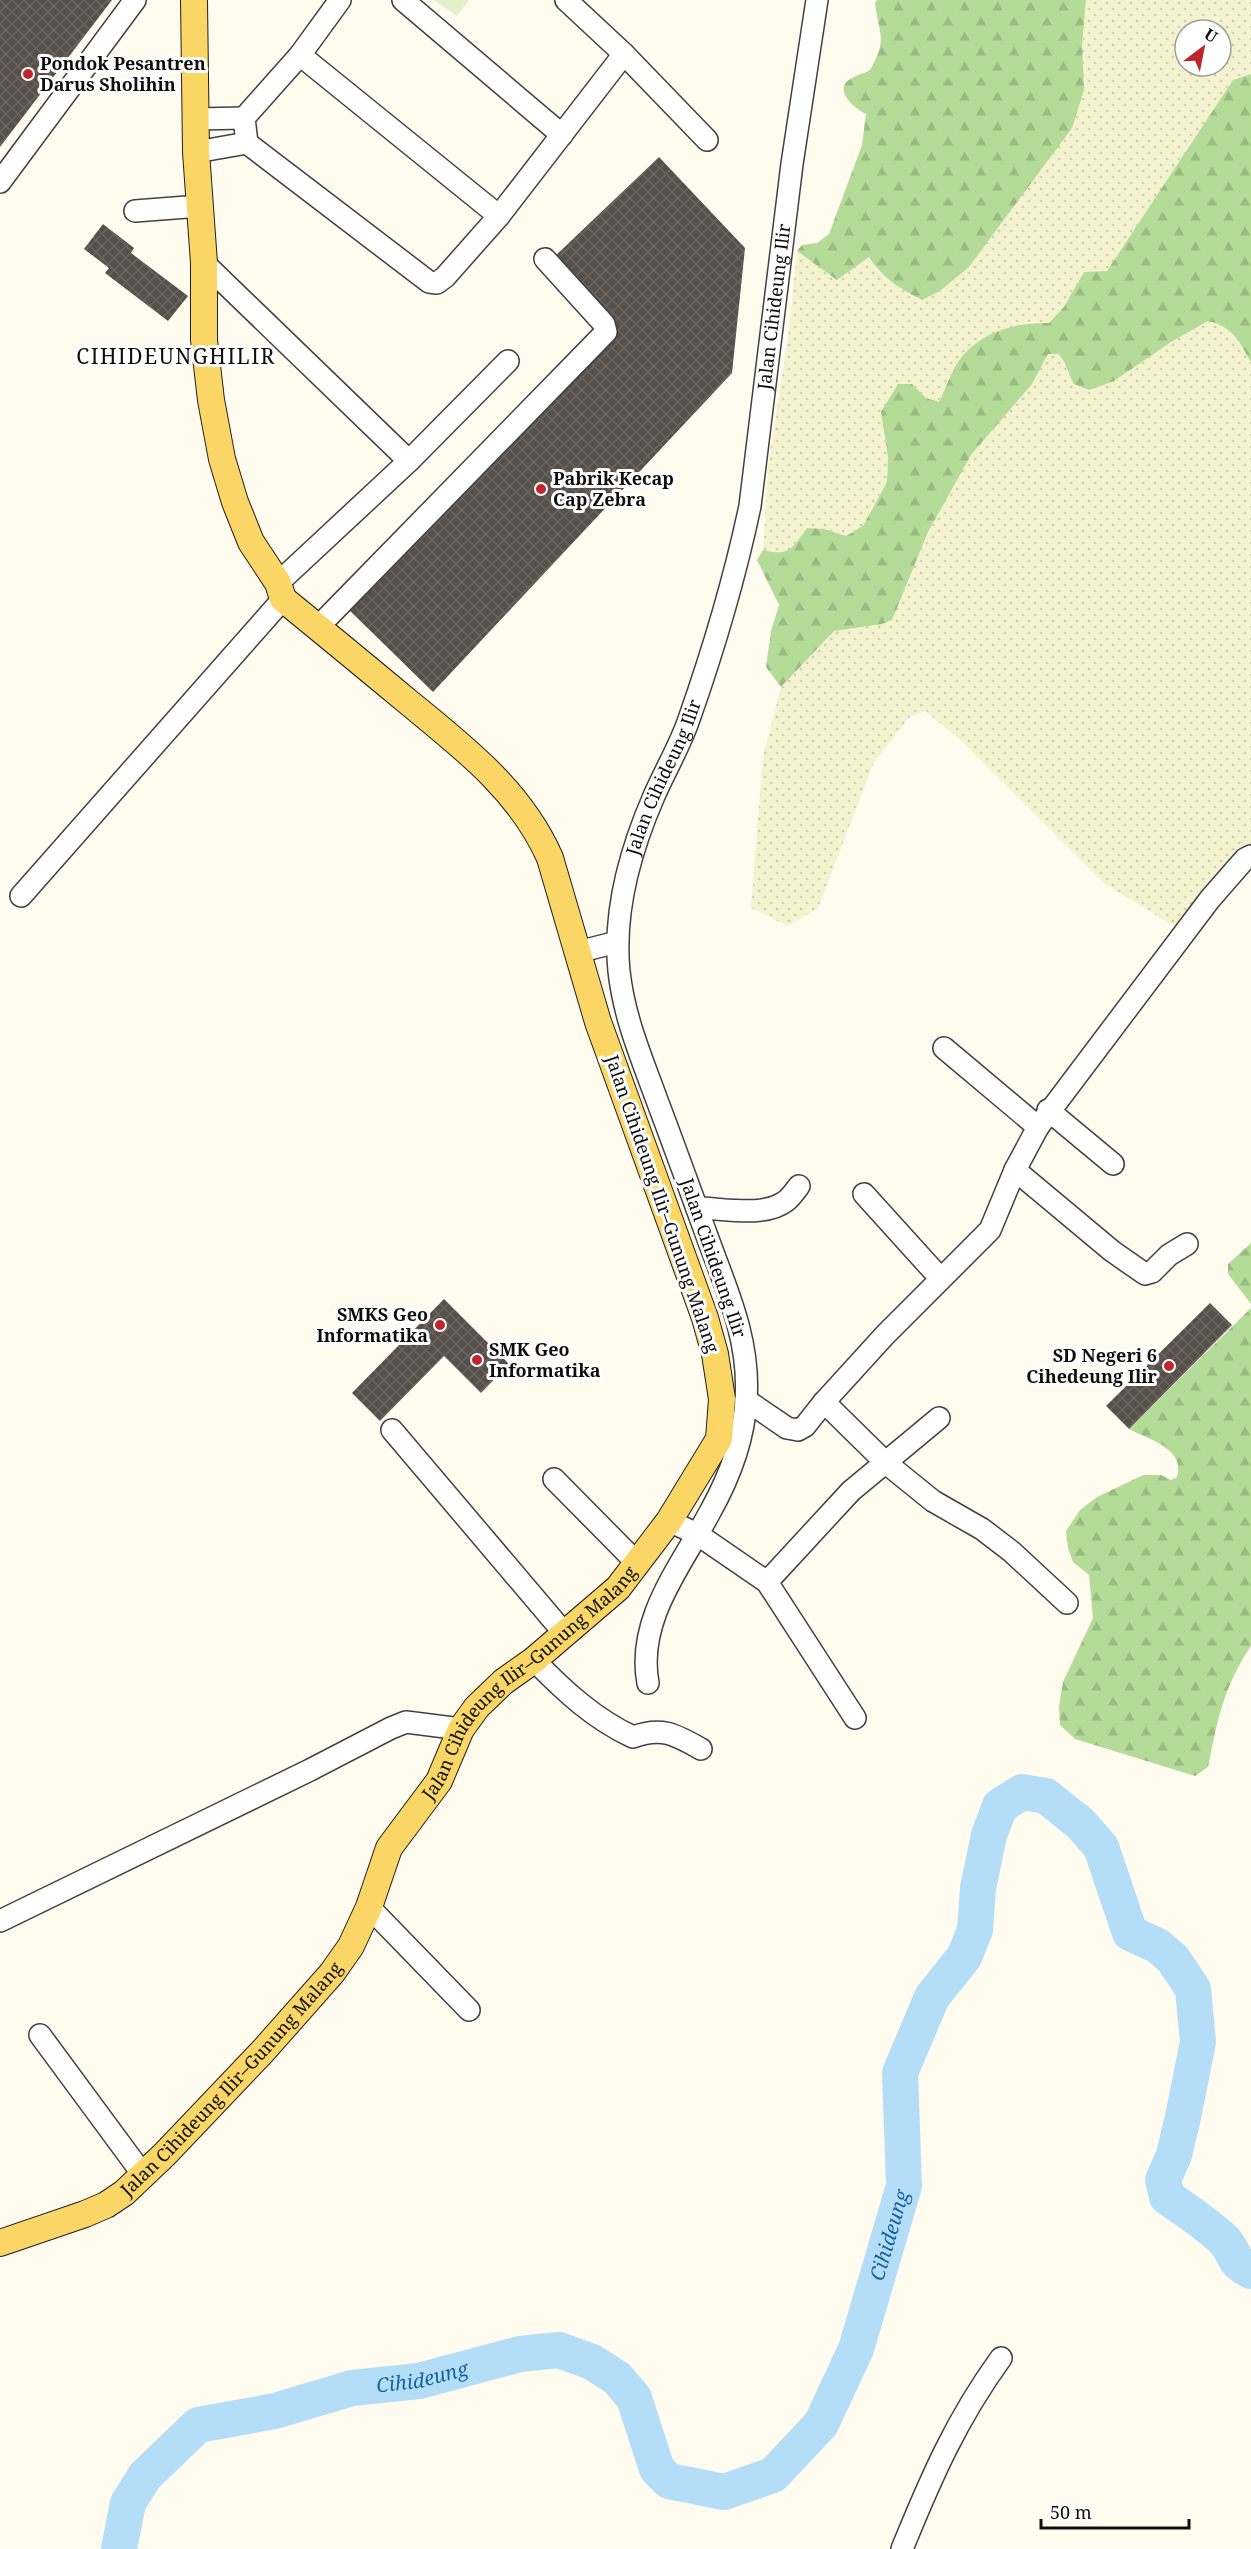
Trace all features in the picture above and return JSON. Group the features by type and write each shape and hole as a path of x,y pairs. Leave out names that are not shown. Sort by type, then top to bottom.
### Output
{"main road":[{"name":"Jalan Cihideung Ilir–Gunung Malang","path":"0,2243 106,2205 144,2176 263,2051 332,1973 351,1946 369,1906 389,1848 439,1781 452,1727 502,1682 534,1660 618,1588 637,1563 684,1528 719,1438 722,1399 705,1318 598,1022 550,858 542,840 503,784 469,752 318,627 281,591 251,542 235,502 222,459 211,400 204,340 204,263 195,120 194,0"}],"street":[{"path":"0,182 135,0"},
{"path":"195,120 244,118 300,55 340,0"},
{"path":"403,0 562,135"},
{"path":"566,0 624,54 707,140"},
{"name":"Jalan Cihideung Ilir","path":"648,1683 645,1666 646,1640 684,1528 729,1471 741,1432 746,1400 745,1352 739,1326 629,1025 622,993 617,942 620,903 652,800 687,724 743,540 750,506 769,364 792,164 817,0"},
{"path":"244,118 247,143 429,282 436,282 445,277 499,216 624,54"},
{"path":"300,55 499,216"},
{"path":"196,152 247,143"},
{"path":"135,212 200,206"},
{"path":"318,627 606,332 604,324 545,259"},
{"path":"204,263 409,461"},
{"path":"21,896 281,591 508,361"},
{"path":"746,1400 787,1428 798,1430 805,1426 824,1402 939,1278 964,1258 990,1230 1015,1170 1043,1118 1210,899 1245,859 1251,856"},
{"path":"578,952 617,942"},
{"path":"944,1048 1113,1164"},
{"path":"1015,1170 1112,1251 1145,1274 1152,1272 1186,1244"},
{"path":"697,1208 753,1210 774,1208 788,1200 799,1186"},
{"path":"864,1194 939,1278"},
{"path":"824,1402 885,1463 933,1501 982,1529 1005,1546 1067,1604"},
{"path":"767,1582 851,1491 939,1418"},
{"path":"392,1430 565,1634"},
{"path":"554,1479 637,1563"},
{"path":"684,1528 767,1582 855,1718"},
{"path":"534,1660 558,1685 591,1712 624,1733 633,1737 650,1731 670,1733 701,1749"},
{"path":"0,1921 406,1722 452,1727"},
{"path":"369,1906 469,2010"},
{"path":"40,2035 144,2176"},
{"path":"902,2549 953,2431 976,2392 1001,2358"}],"shaded area":[{"path":"1086,0 1251,0 1251,74 1233,80 1107,271 1084,272 1064,307 1049,323 1028,322 953,370 939,402 926,398 912,384 883,432 888,458 887,482 863,526 846,536 824,529 807,528 789,551 779,554 763,550 768,468 789,329 797,251 837,280 869,257 878,272 922,300 940,291 969,267 1011,210 1082,44"},
{"path":"1208,321 1225,326 1237,337 1251,362 1251,864 1179,929 1105,884 958,738 925,711 910,717 874,762 818,908 788,926 751,908 763,756 781,687 834,631 882,624 901,598 928,532 971,455 1032,384 1048,354 1058,354 1066,361 1067,372 1171,342"}],"green space":[{"path":"434,0 469,0 457,16"},
{"path":"877,0 1086,0 1082,44 1084,90 1072,128 969,267 940,291 922,300 892,282 869,257 837,280 797,251 802,245 817,243 829,234 862,145 866,114 851,103 844,93 844,88 846,82 870,70 879,51 881,37 875,3"},
{"path":"1251,74 1251,362 1239,341 1230,331 1208,321 1171,342 1114,381 1089,390 1074,384 1058,354 1048,354 1032,384 971,455 928,532 892,620 882,624 834,631 781,687 766,667 771,631 779,605 757,560 763,550 779,552 789,549 794,546 807,528 824,529 846,536 863,526 887,482 888,458 881,412 898,384 912,384 926,398 939,402 957,363 974,344 1004,329 1027,324 1049,323 1064,307 1084,272 1107,271 1233,80"},
{"path":"1251,1243 1251,1304 1228,1274 1228,1264"},
{"path":"1251,1308 1251,1646 1228,1690 1208,1767 1195,1776 1075,1739 1060,1725 1059,1706 1063,1682 1093,1618 1089,1575 1073,1562 1066,1531 1080,1510 1097,1497 1143,1475 1161,1475 1171,1480 1177,1477 1178,1467 1171,1452 1129,1429"}],"building":[{"name":"Pondok Pesantren Darus Sholihin","path":"0,0 112,0 0,147"},
{"name":"Pabrik Kecap Cap Zebra","path":"659,157 745,248 732,373 433,692 344,605 615,333 551,260"},
{"path":"103,224 134,248 131,253 188,296 168,321 105,273 109,268 84,249"},
{"name":"SMK Geo Informatika","path":"444,1299 509,1364 481,1393 444,1356 380,1421 352,1393"},
{"name":"SD Negeri 6 Cihedeung Ilir","path":"1210,1303 1232,1325 1129,1429 1106,1406"}],"waterway":[{"name":"Cihideung","path":"119,2549 128,2503 145,2476 198,2425 275,2411 352,2388 419,2381 520,2354 559,2350 592,2362 617,2378 634,2398 657,2469 669,2481 724,2492 773,2475 821,2424 856,2349 904,2186 900,2073 932,1997 964,1957 975,1930 978,1888 989,1835 1000,1806 1022,1792 1046,1796 1081,1824 1101,1847 1130,1933 1158,1946 1173,1959 1193,1989 1198,2042 1174,2155 1163,2180 1167,2197 1224,2240 1240,2264 1251,2271"}],"place":[{"name":"Pondok Pesantren Darus Sholihin","path":"28,74"},
{"name":"Pabrik Kecap Cap Zebra","path":"541,489"},
{"name":"SMKS Geo Informatika","path":"440,1325"},
{"name":"SMK Geo Informatika","path":"477,1360"},
{"name":"SD Negeri 6 Cihedeung Ilir","path":"1169,1366"}],"district":[{"name":"CIHIDEUNGHILIR","path":"176,357"}]}
